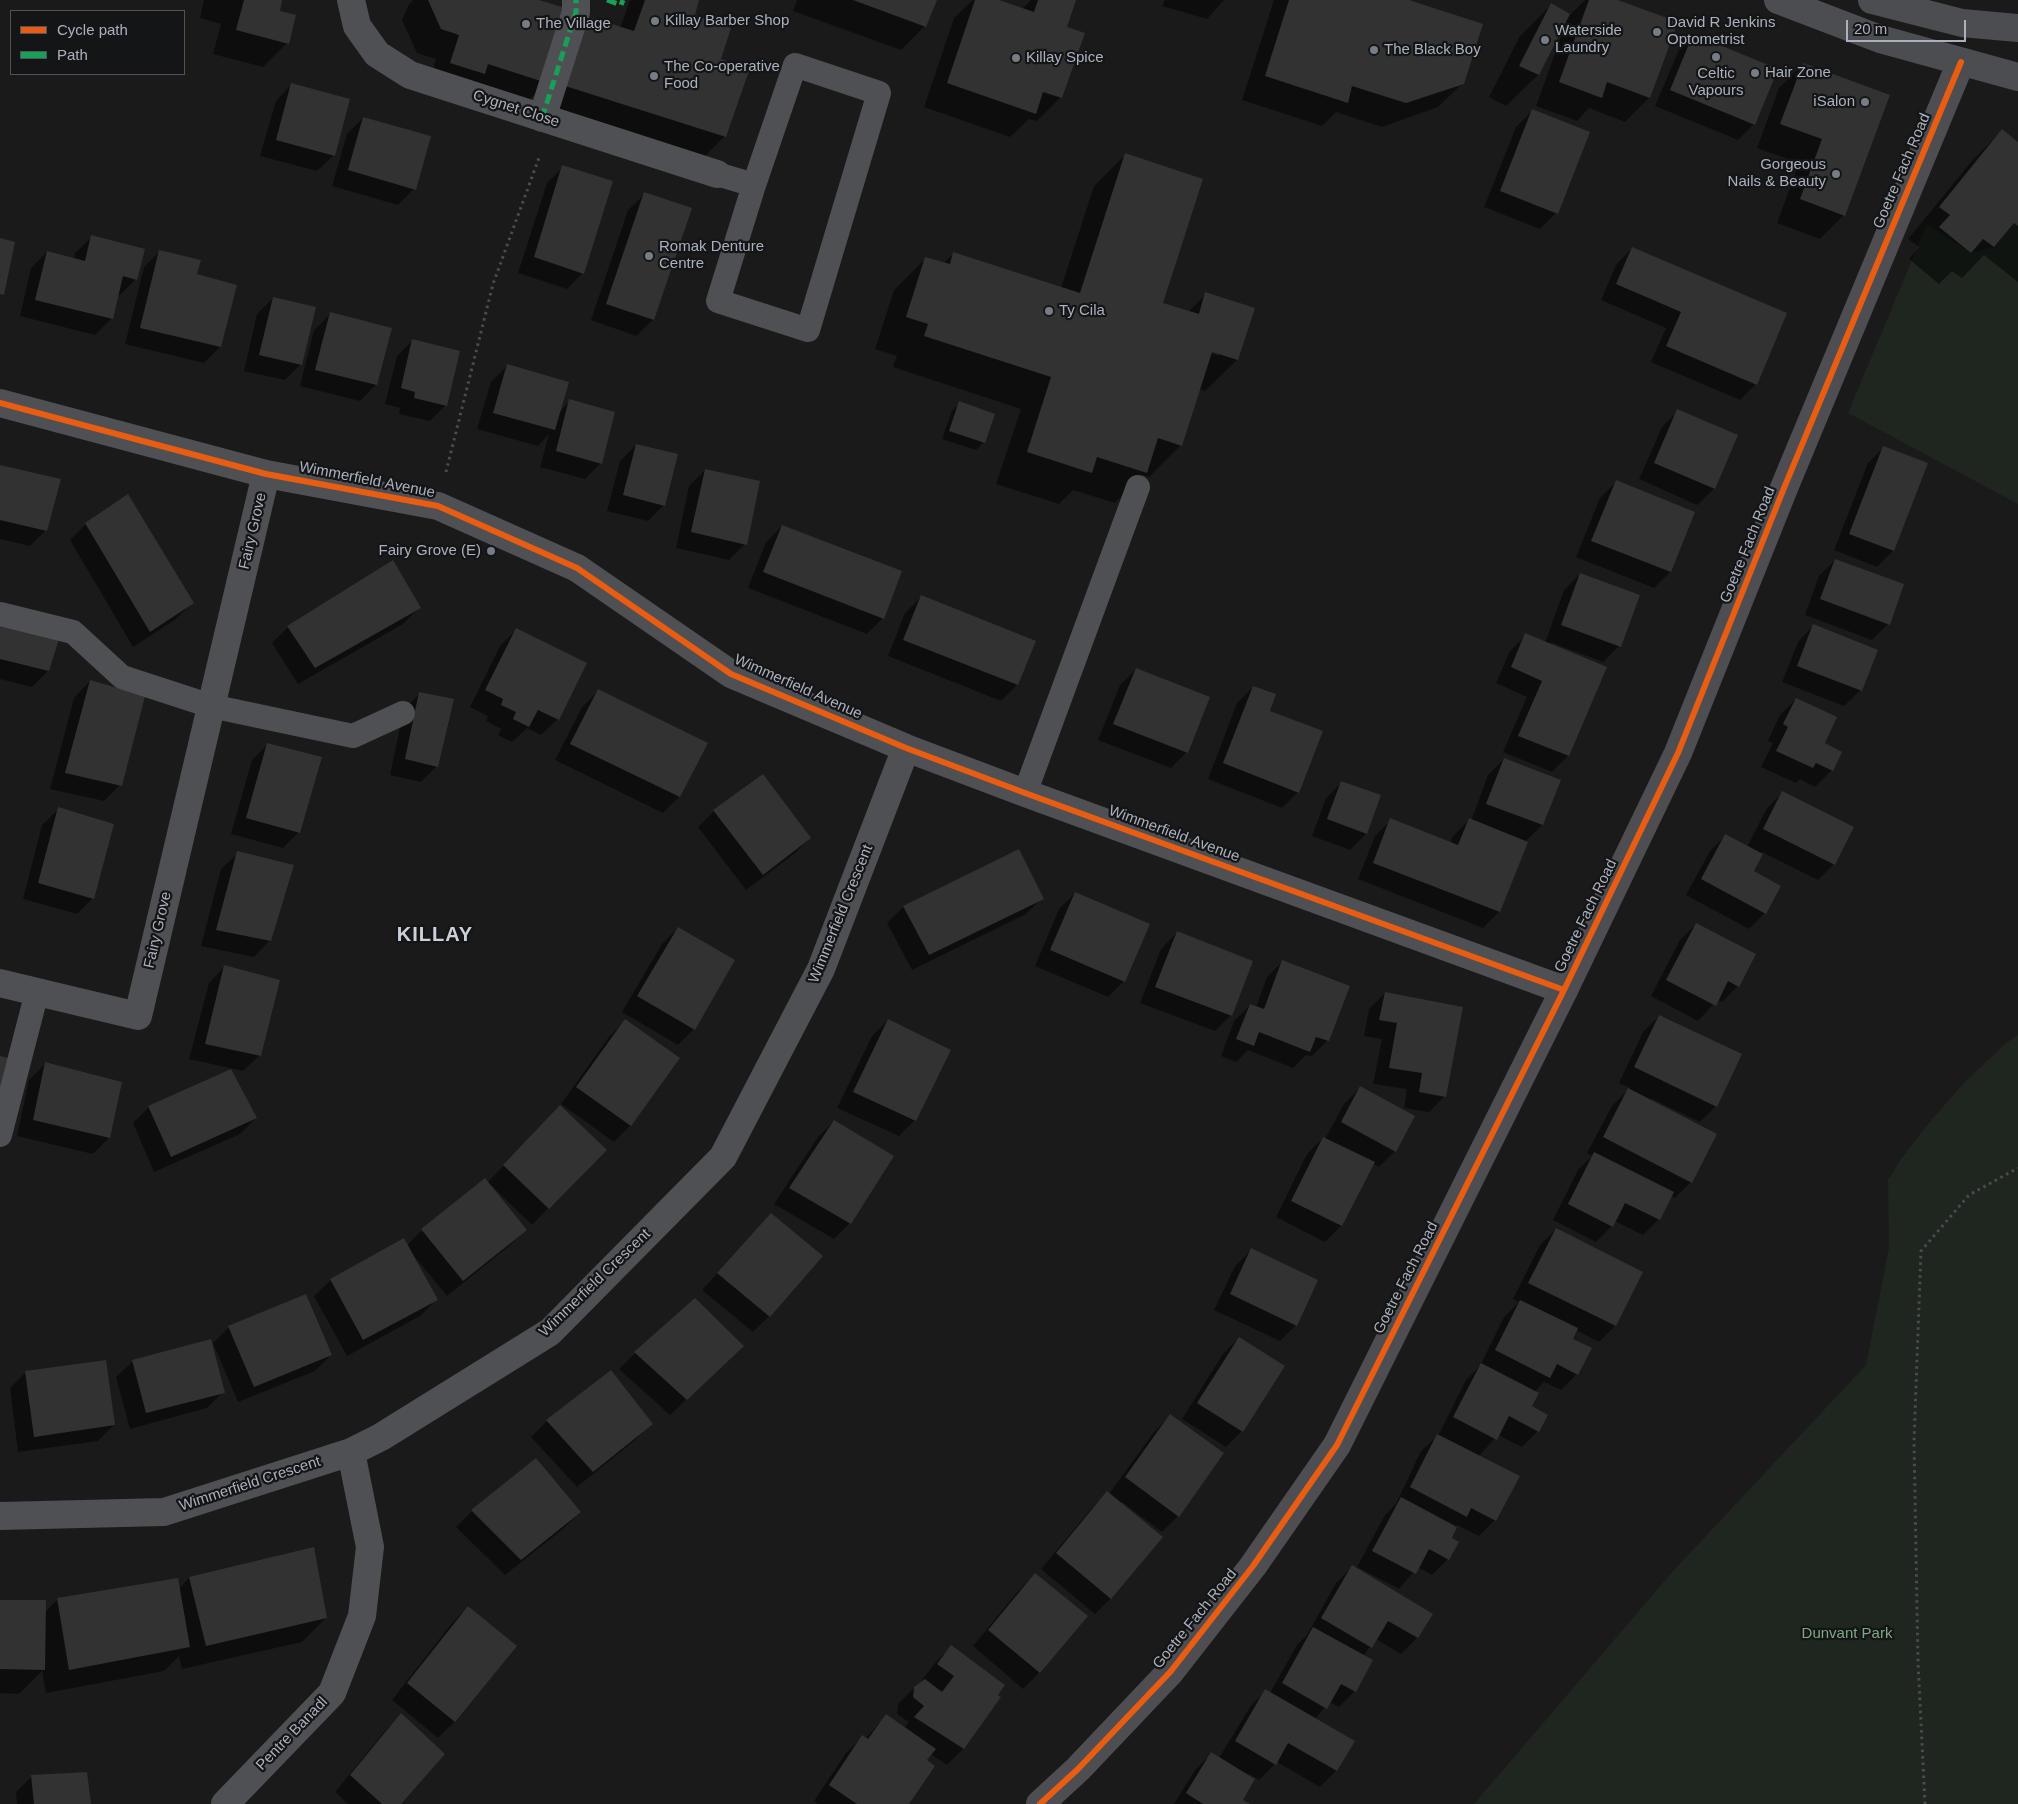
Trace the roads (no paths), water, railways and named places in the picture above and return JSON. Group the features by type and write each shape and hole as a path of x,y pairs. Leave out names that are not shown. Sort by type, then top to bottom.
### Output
{"main road":[{"path":"1778,0 1880,39 2018,77"},
{"path":"1872,0 1962,23 2018,28"}],"street":[{"name":"Cygnet Close","path":"352,0 357,26 377,54 410,74 717,174"},
{"path":"542,118 576,12 576,0"},
{"name":"Goetre Fach Road","path":"1040,1804 1078,1769 1171,1671 1253,1566 1337,1445 1564,990 1678,753 1784,488 1961,62"},
{"name":"Wimmerfield Avenue","path":"0,403 266,474 438,506 577,568 731,674 906,748 1564,990"},
{"name":"Fairy Grove","path":"0,982 138,1016 266,474"},
{"name":"Wimmerfield Crescent","path":"0,1516 164,1512 351,1452 381,1437 550,1332 724,1157 821,969 906,748"},
{"name":"Pentre Banadl","path":"225,1804 332,1693 362,1616 370,1547 351,1452"}],"lane":[{"path":"795,65 879,94 808,330 718,301 754,185 795,65"},
{"path":"717,174 754,185"},
{"path":"1026,793 1138,487"},
{"path":"0,614 73,632 122,677 211,706 353,736 403,713"},
{"path":"0,1135 37,992"}],"place":[{"name":"Killay Barber Shop","path":"655,21"},
{"name":"The Village","path":"526,24"},
{"name":"David R Jenkins Optometrist","path":"1657,32"},
{"name":"Waterside Laundry","path":"1545,40"},
{"name":"The Black Boy","path":"1374,50"},
{"name":"Celtic Vapours","path":"1716,57"},
{"name":"Killay Spice","path":"1016,58"},
{"name":"Hair Zone","path":"1755,73"},
{"name":"The Co-operative Food","path":"654,76"},
{"name":"iSalon","path":"1865,102"},
{"name":"Gorgeous Nails & Beauty","path":"1836,174"},
{"name":"Romak Denture Centre","path":"649,256"},
{"name":"Ty Cila","path":"1049,311"},
{"name":"Fairy Grove (E)","path":"491,551"}],"district":[{"name":"KILLAY","path":"435,935"}],"park label":[{"name":"Dunvant Park","path":"1847,1634"}]}
